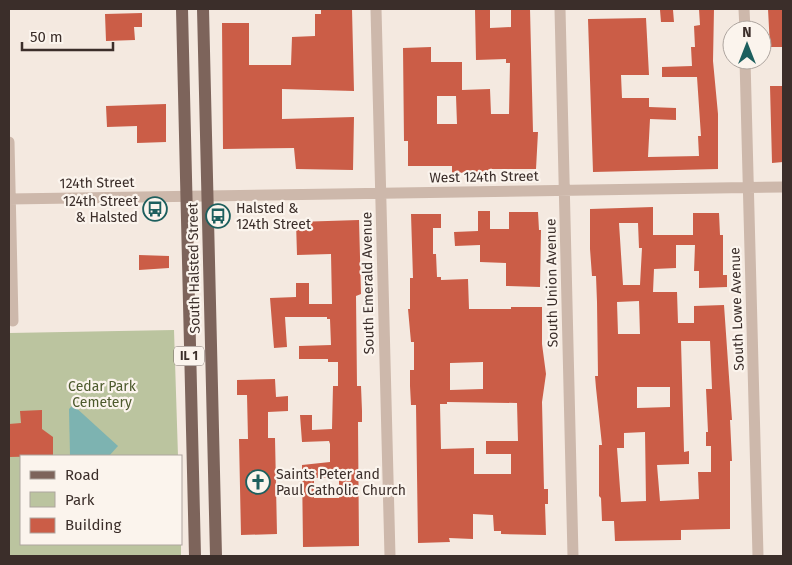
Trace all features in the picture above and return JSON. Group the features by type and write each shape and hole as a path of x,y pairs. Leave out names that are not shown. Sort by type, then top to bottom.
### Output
{"main road":[{"name":"South Halsted Street","path":"182,9 195,556"},
{"name":"South Halsted Street","path":"203,9 216,556"}],"street":[{"name":"South Emerald Avenue","path":"376,9 390,556"},
{"name":"South Union Avenue","path":"560,9 573,556"},
{"name":"South Lowe Avenue","path":"745,70 758,556"},
{"path":"9,142 13,321"},
{"name":"West 124th Street","path":"186,196 783,187"},
{"name":"124th Street","path":"9,199 186,196"}],"green space":[{"name":"Cedar Park Cemetery","path":"174,330 178,455 20,455 20,545 181,545 181,556 9,556 9,333"}],"water":[{"path":"73,405 118,446 110,455 70,455 69,409"}],"building":[{"path":"321,9 352,9 354,91 282,89 282,119 354,117 353,170 296,169 294,148 223,149 222,23 249,23 249,65 291,65 292,37 315,36 315,14 321,14"},
{"path":"475,9 490,9 490,28 511,27 511,9 530,9 533,132 538,132 536,169 490,169 490,172 452,173 452,166 408,166 408,141 404,141 403,48 431,47 431,62 462,62 462,90 490,89 491,114 509,114 510,63 506,63 506,59 476,60","holes":["437,96 456,96 457,124 437,124"]},
{"path":"699,9 714,9 713,61 718,114 718,169 593,172 588,19 646,18 649,75 621,75 622,98 649,98 649,107 676,108 676,120 650,119 648,157 699,156 698,136 701,136 697,77 662,77 662,67 692,66 691,47 695,47 694,26 700,25"},
{"path":"768,9 783,9 783,47 772,47 772,20 769,20"},
{"path":"660,10 673,10 674,22 661,22"},
{"path":"142,13 142,27 134,27 135,40 106,41 105,14"},
{"path":"770,86 783,86 783,162 772,163"},
{"path":"166,104 166,142 137,143 137,126 107,127 106,106"},
{"path":"653,207 653,235 693,235 693,213 719,213 720,235 723,235 723,275 727,275 727,287 699,288 699,271 694,271 695,245 676,245 676,268 654,269 653,292 677,292 678,323 694,323 694,306 724,305 732,420 730,420 732,461 730,461 730,529 681,530 681,540 615,541 614,521 602,521 601,498 599,496 599,445 602,445 595,376 598,376 596,276 592,276 590,209","holes":["619,223 638,223 639,248 642,248 640,285 623,285","639,301 640,334 618,334 617,302","681,341 710,341 712,389 706,389 708,432 706,432 706,446 711,446 711,472 698,472 699,499 660,501 657,465 689,464 689,451 684,452","637,387 670,387 670,407 637,408","645,432 646,501 621,502 617,448 624,448 624,433"]},
{"path":"478,211 490,211 490,229 509,229 509,212 538,212 539,230 541,230 540,287 506,286 506,263 480,262 480,245 455,246 454,232 478,231"},
{"path":"411,214 441,214 441,228 433,228 433,254 436,254 437,277 441,277 441,280 468,279 469,309 542,307 542,344 546,374 542,402 544,489 548,489 548,504 545,504 546,535 501,534 501,531 494,531 493,515 473,514 473,539 449,538 450,542 418,543 416,405 411,405 410,386 410,370 414,370 414,342 411,342 408,309 410,309 410,278 413,278","holes":["483,362 483,389 450,390 450,363","447,402 517,403 518,441 486,441 486,454 511,454 511,474 474,474 474,448 441,449 440,404 447,404"]},
{"path":"359,220 361,294 356,296 357,386 361,386 362,422 358,422 359,546 303,547 302,465 330,462 330,444 329,441 302,442 300,415 312,415 312,430 332,429 333,386 338,386 338,362 328,362 328,359 299,359 299,346 331,345 330,319 327,319 327,317 285,317 287,347 274,348 270,298 296,297 296,283 309,283 309,304 332,304 331,254 297,255 296,222","holes":["339,477 339,498 314,498 314,478"]},
{"path":"139,255 169,256 169,268 139,270"},
{"name":"Saints Peter and Paul Catholic Church","path":"275,379 276,397 288,396 288,411 268,412 268,438 275,438 277,534 241,535 239,439 248,439 247,395 237,395 237,380"},
{"path":"42,410 42,429 53,437 53,455 9,457 9,424 21,423 20,411"}],"place":[{"name":"124th Street & Halsted","path":"155,209"},
{"name":"Halsted & 124th Street","path":"218,216"},
{"name":"Saints Peter and Paul Catholic Church","path":"258,482"}]}
